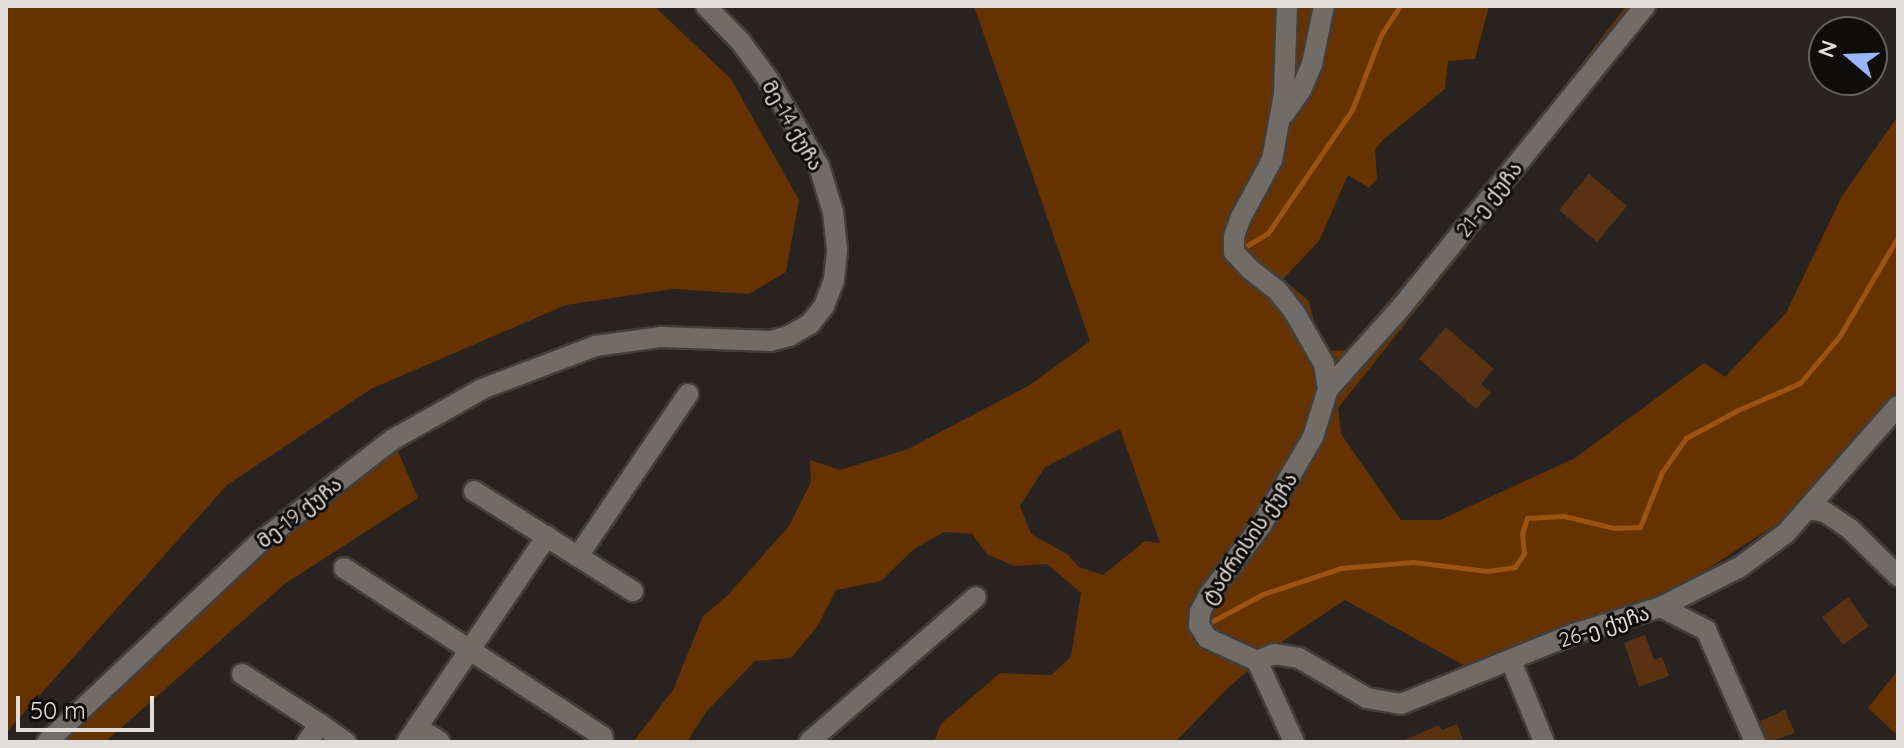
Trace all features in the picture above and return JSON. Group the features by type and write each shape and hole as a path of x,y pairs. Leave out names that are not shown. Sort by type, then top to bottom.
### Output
{"street":[{"name":"მე-14 ქუჩა","path":"595,346 661,337 771,341 789,336 810,324 824,306 834,280 837,249 833,212 819,166 768,79 740,41 706,6"},
{"path":"1287,6 1279,121 1272,160 1237,227 1234,252 1277,290 1295,313 1324,364 1328,389"},
{"path":"1279,121 1301,90 1312,64 1324,6"},
{"name":"21-ე ქუჩა","path":"1328,389 1403,305 1645,6"},
{"name":"მე-19 ქუჩა","path":"47,742 260,542 392,440 482,389 595,346"},
{"name":"ტაძრისის ქუჩა","path":"1257,661 1207,638 1199,625 1200,612 1284,488 1313,437 1328,389"},
{"path":"578,556 688,394"},
{"name":"26-ე ქუჩა","path":"1257,661 1274,654 1299,658 1367,698 1401,704 1573,634 1661,607 1740,567 1786,533 1898,406"},
{"path":"474,491 633,591"},
{"path":"1808,509 1825,512 1849,528 1898,576"},
{"path":"440,742 412,735 547,536"},
{"path":"344,568 603,737"},
{"path":"809,742 976,597"},
{"path":"1661,607 1706,630 1755,742"},
{"path":"1257,661 1294,742"},
{"path":"1511,661 1544,742"},
{"path":"242,674 346,742"},
{"path":"307,742 320,724"}],"shaded area":[{"path":"6,6 654,6 731,79 799,200 786,272 749,294 673,289 566,305 371,389 227,485 6,733"},
{"path":"974,6 1489,6 1475,59 1448,61 1445,89 1383,140 1375,150 1377,179 1369,188 1348,175 1319,241 1283,279 1309,301 1318,338 1330,351 1346,350 1481,194 1626,6 1659,6 1338,408 1341,434 1401,520 1440,520 1575,458 1704,363 1725,377 1786,313 1842,196 1898,116 1898,403 1778,523 1671,593 1467,667 1345,600 1280,643 1230,686 1175,742 934,742 941,724 1000,673 1051,675 1071,657 1081,593 1047,564 1014,566 987,554 972,534 944,532 914,549 881,581 836,590 817,627 791,658 755,661 706,712 687,742 633,742 673,690 703,616 727,596 789,526 811,482 810,460 840,470 908,449 1030,385 1090,341","holes":["1120,429 1160,543 1145,541 1103,575 1079,567 1067,554 1031,534 1020,506 1045,467"]},
{"path":"397,449 418,498 286,583 105,742 60,742 272,543"},
{"path":"1898,670 1898,733 1896,734 1868,708"}],"building":[{"path":"1589,174 1627,206 1597,242 1559,210"},
{"path":"1446,327 1494,369 1481,384 1491,393 1476,409 1419,359"},
{"path":"1848,597 1869,626 1843,645 1822,617"},
{"path":"1645,635 1654,660 1662,657 1669,676 1639,687 1624,643"},
{"path":"1785,710 1795,733 1768,742 1760,721"},
{"path":"1457,724 1464,742 1400,742 1439,725 1442,730"}],"waterway":[{"path":"1243,248 1268,233 1352,110 1381,35 1400,6"},
{"path":"1211,622 1263,594 1341,568 1413,562 1487,571 1515,567 1524,553 1522,534 1527,518 1564,516 1614,528 1640,527 1662,472 1686,438 1738,410 1800,383 1839,337 1898,237"}]}
